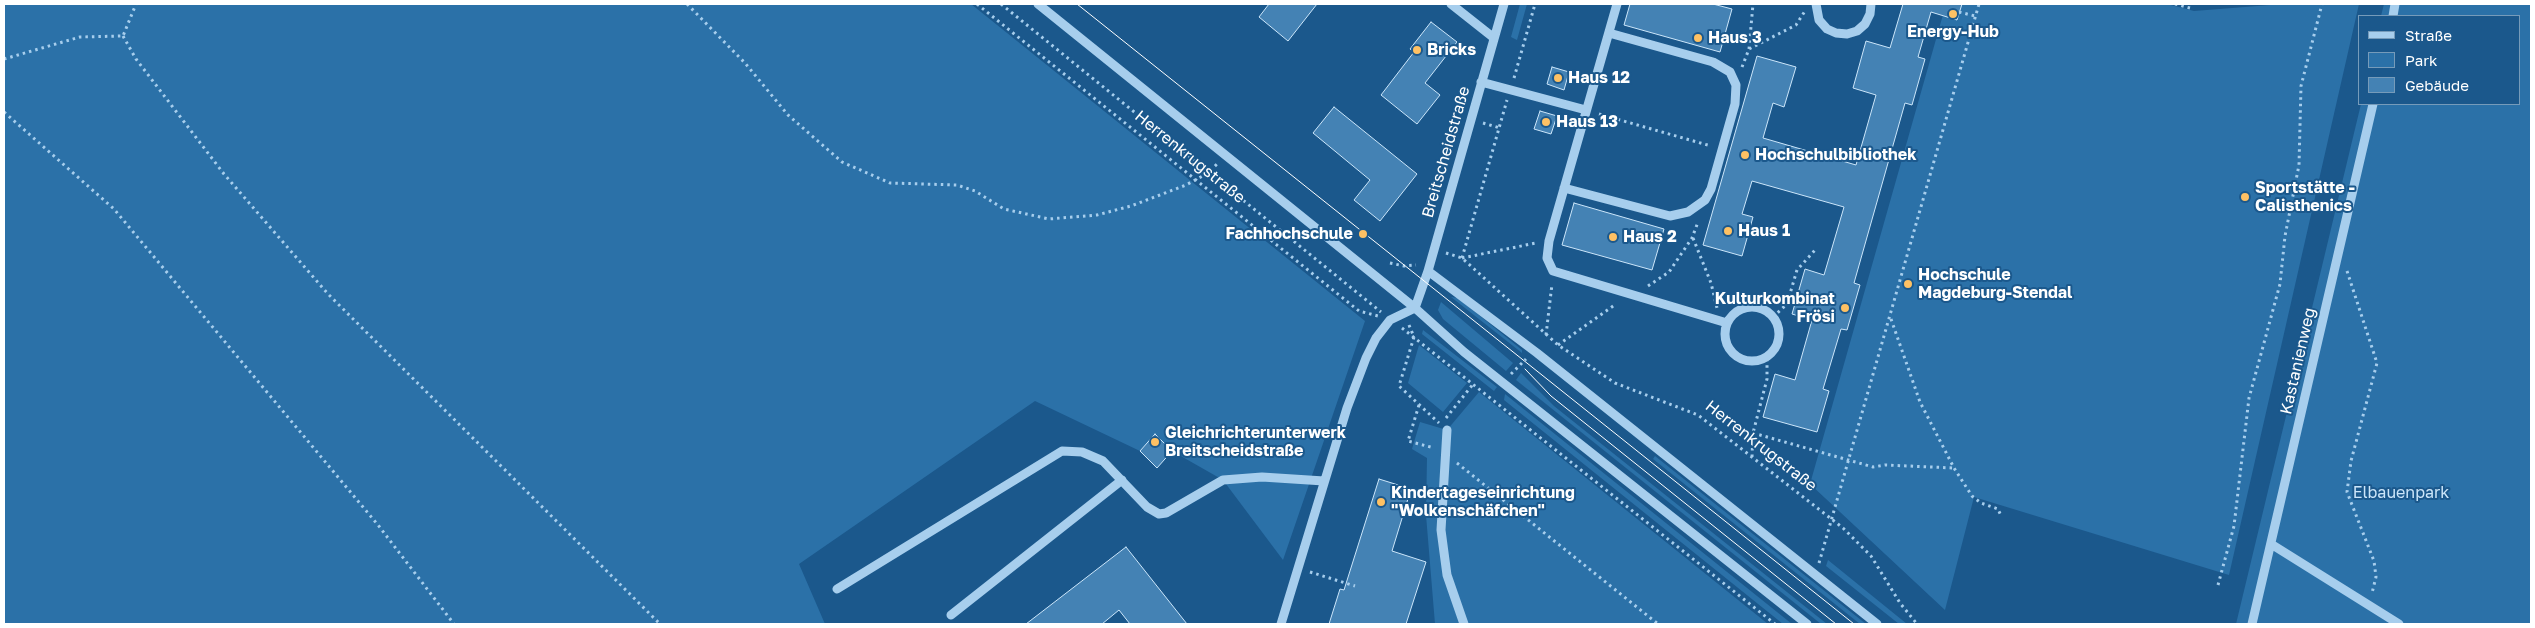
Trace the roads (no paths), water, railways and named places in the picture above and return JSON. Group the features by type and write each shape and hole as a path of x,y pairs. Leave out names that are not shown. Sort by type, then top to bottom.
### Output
{"street":[{"name":"Herrenkrugstraße","path":"1038,4 1415,308 1464,352 1505,382 1807,624"},
{"path":"1451,4 1494,38"},
{"name":"Breitscheidstraße","path":"1415,308 1428,271 1504,4"},
{"path":"1617,4 1549,241 1547,258 1553,271 1724,322"},
{"path":"1816,5 1819,20 1827,29 1836,33 1847,34 1857,31 1865,24 1870,14 1871,4"},
{"path":"1564,188 1670,216 1688,212 1705,200 1711,189 1735,104 1736,85 1730,72 1713,62 1609,32"},
{"path":"1481,82 1586,110"},
{"name":"Kastanienweg","path":"2252,624 2373,105"},
{"path":"1428,271 1537,352 1876,624"},
{"path":"1748,307 1761,309 1773,317 1777,324 1779,338 1774,350 1767,357 1750,361 1734,355 1725,340 1724,322 1736,312 1748,307"},
{"path":"1281,624 1324,482 1363,365 1376,338 1390,320 1415,308"},
{"path":"1447,430 1440,516 1442,543 1451,589 1464,624"},
{"path":"837,589 1058,452 1071,450 1090,454 1109,465 1146,507 1159,514 1166,513 1223,480 1262,477 1324,482"},
{"path":"951,615 1122,480"},
{"path":"2271,544 2399,624"}],"tram line":[{"path":"1077,4 1854,624"},
{"path":"1525,369 1551,396 1836,624"}],"place":[{"name":"Energy-Hub","path":"1953,14"},
{"name":"Haus 3","path":"1698,38"},
{"name":"Bricks","path":"1417,50"},
{"name":"Haus 12","path":"1558,78"},
{"name":"Haus 13","path":"1546,122"},
{"name":"Hochschulbibliothek","path":"1745,155"},
{"name":"Sportstätte - Calisthenics","path":"2245,197"},
{"name":"Haus 1","path":"1728,231"},
{"name":"Fachhochschule","path":"1363,234"},
{"name":"Haus 2","path":"1613,237"},
{"name":"Hochschule Magdeburg-Stendal","path":"1908,284"},
{"name":"Kulturkombinat Frösi","path":"1845,308"},
{"name":"Gleichrichterunterwerk Breitscheidstraße","path":"1155,442"},
{"name":"Kindertageseinrichtung \"Wolkenschäfchen\"","path":"1381,502"}],"park label":[{"name":"Elbauenpark","path":"2401,493"}]}
